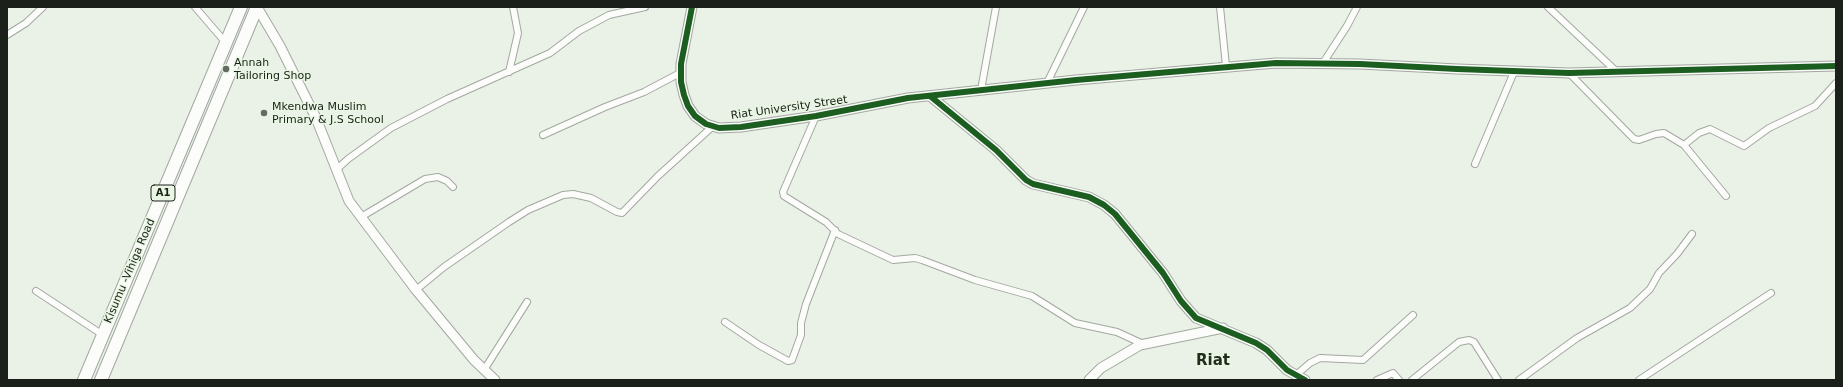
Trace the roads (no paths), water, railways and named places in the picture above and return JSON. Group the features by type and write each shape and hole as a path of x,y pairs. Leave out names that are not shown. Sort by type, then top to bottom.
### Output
{"highway":[{"name":"Kisumu -Vihiga Road","path":"84,380 241,7"},
{"name":"Kisumu -Vihiga Road","path":"101,380 257,7"}],"street":[{"path":"7,35 26,23 43,7"},
{"path":"195,7 226,43"},
{"path":"257,7 280,46 316,118 349,201 416,290 474,360 494,380"},
{"path":"509,72 518,37 513,7"},
{"path":"336,170 348,159 391,128 447,99 550,53 579,31 610,16 645,7"},
{"path":"416,290 438,271 509,222 528,210 563,195 573,194 591,198 622,213 658,176 712,127 696,116 688,106 684,95 680,73 692,7"},
{"path":"981,90 996,7"},
{"path":"1047,83 1084,7"},
{"path":"1220,7 1226,66"},
{"path":"1323,63 1347,26 1357,7"},
{"path":"1548,7 1617,72"},
{"name":"Riat University Street","path":"712,127 741,127 816,116 908,98 1047,83 1226,66 1276,63 1323,63 1514,72 1570,73 1835,67"},
{"path":"1475,164 1514,72"},
{"path":"543,135 604,107 644,92 680,73"},
{"path":"1570,73 1634,139 1639,140 1664,132 1684,145 1726,196"},
{"path":"1684,145 1699,133 1710,129 1744,146 1769,128 1815,106 1836,83"},
{"path":"930,96 996,150 1026,180 1033,184 1089,198 1115,214 1163,273 1181,301 1196,318 1224,328 1256,343 1293,376 1305,380"},
{"path":"816,116 783,194 784,196 826,222 835,230 893,260 915,258 975,280 1032,296 1075,323 1118,332 1143,344"},
{"path":"361,217 425,179 438,178 447,181 453,187"},
{"path":"725,322 788,361 792,360 801,336 801,323 806,304 835,230"},
{"path":"1519,380 1577,338 1630,308 1650,289 1658,273 1677,254 1692,234"},
{"path":"36,291 103,335"},
{"path":"1638,380 1771,293"},
{"path":"484,370 527,302"},
{"path":"1293,376 1310,363 1320,358 1363,360 1413,315"},
{"path":"1089,380 1107,364 1143,344 1224,328"},
{"path":"1412,380 1459,342 1469,340 1474,342 1498,380"},
{"path":"1377,380 1393,373 1399,380"}],"place":[{"name":"Annah Tailoring Shop","path":"226,69"},
{"name":"Mkendwa Muslim Primary & J.S School","path":"264,113"}],"district":[{"name":"Riat","path":"1213,361"}]}
